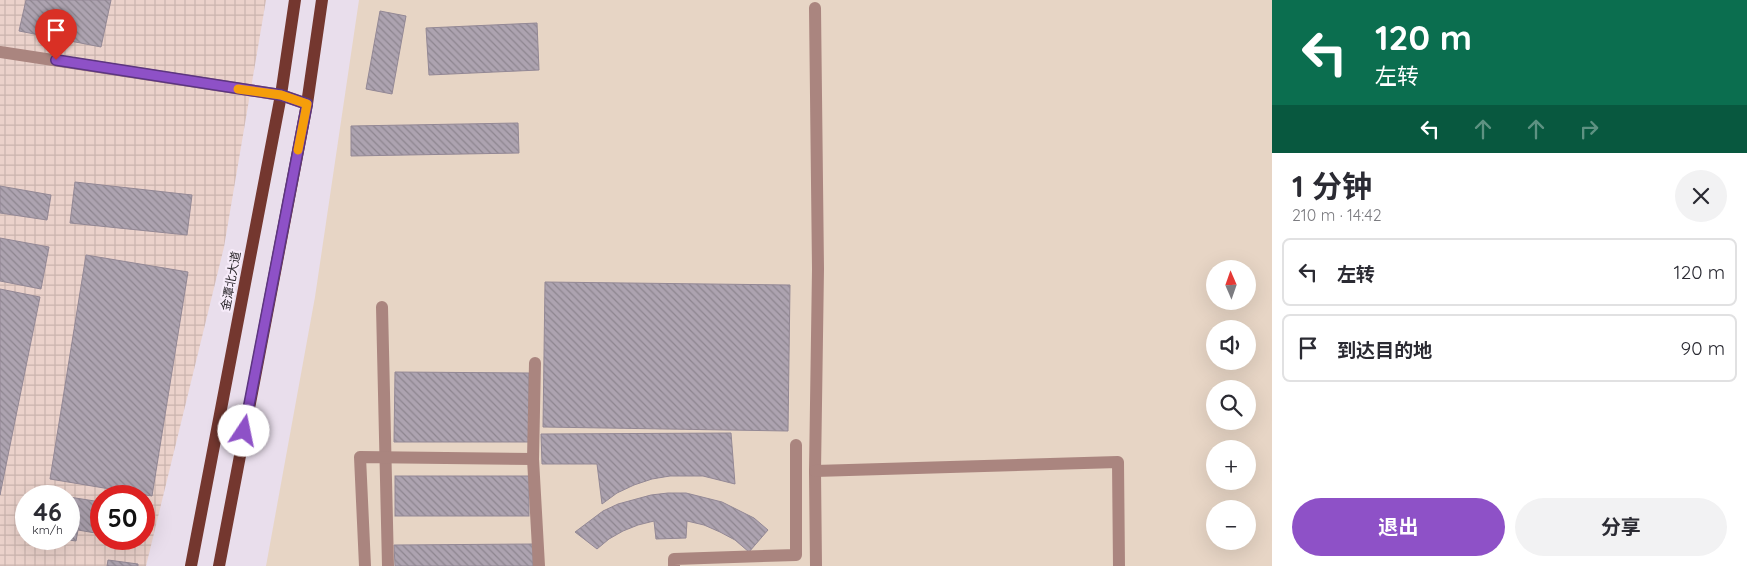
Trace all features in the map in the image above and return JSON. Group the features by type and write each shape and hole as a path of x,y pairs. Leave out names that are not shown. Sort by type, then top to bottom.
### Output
{"main road":[{"name":"金潭北大道","path":"191,566 281,95 295,0"},
{"path":"219,566 307,104 322,0"}],"street":[{"path":"815,8 818,269 815,471 816,566"},
{"path":"0,52 281,95 307,104"},
{"path":"382,307 388,566"},
{"path":"535,364 533,459 539,566"},
{"path":"674,566 674,559 796,555 796,445"},
{"path":"366,566 360,457 533,459"},
{"path":"815,471 1118,462 1119,566"}],"shaded area":[{"path":"0,0 266,0 224,247 155,529 155,485 90,485 90,550 150,550 146,566 0,566"},
{"path":"359,0 1272,0 1272,566 266,566 315,297"}],"building":[{"path":"26,0 111,0 101,47 19,31"},
{"path":"380,11 406,16 392,94 366,89"},
{"path":"537,23 539,70 429,75 426,28"},
{"path":"518,123 519,153 351,156 351,126"},
{"path":"75,182 192,195 187,235 70,223"},
{"path":"0,186 51,195 47,220 0,213"},
{"path":"0,238 49,247 41,289 0,281"},
{"path":"86,255 188,272 154,485 90,486 50,479"},
{"path":"545,282 790,285 788,431 543,427"},
{"path":"0,289 40,297 0,495"},
{"path":"395,372 529,373 529,442 394,442"},
{"path":"731,433 735,484 703,476 670,476 634,485 617,493 602,504 597,464 542,464 541,434"},
{"path":"395,476 529,476 529,516 395,516"},
{"path":"686,493 722,502 754,518 768,530 749,552 735,540 720,532 704,525 687,521 686,538 656,539 654,521 623,531 597,549 575,532 603,511 618,504 651,495"},
{"path":"80,499 90,500 90,532 80,530"},
{"path":"533,544 533,566 395,566 394,545"},
{"path":"108,560 138,564 138,566 107,566"}],"slow traffic":[{"path":"238,89 281,95 307,104 298,150"}],"route":[{"path":"56,60 281,95 307,104 244,431"}]}
